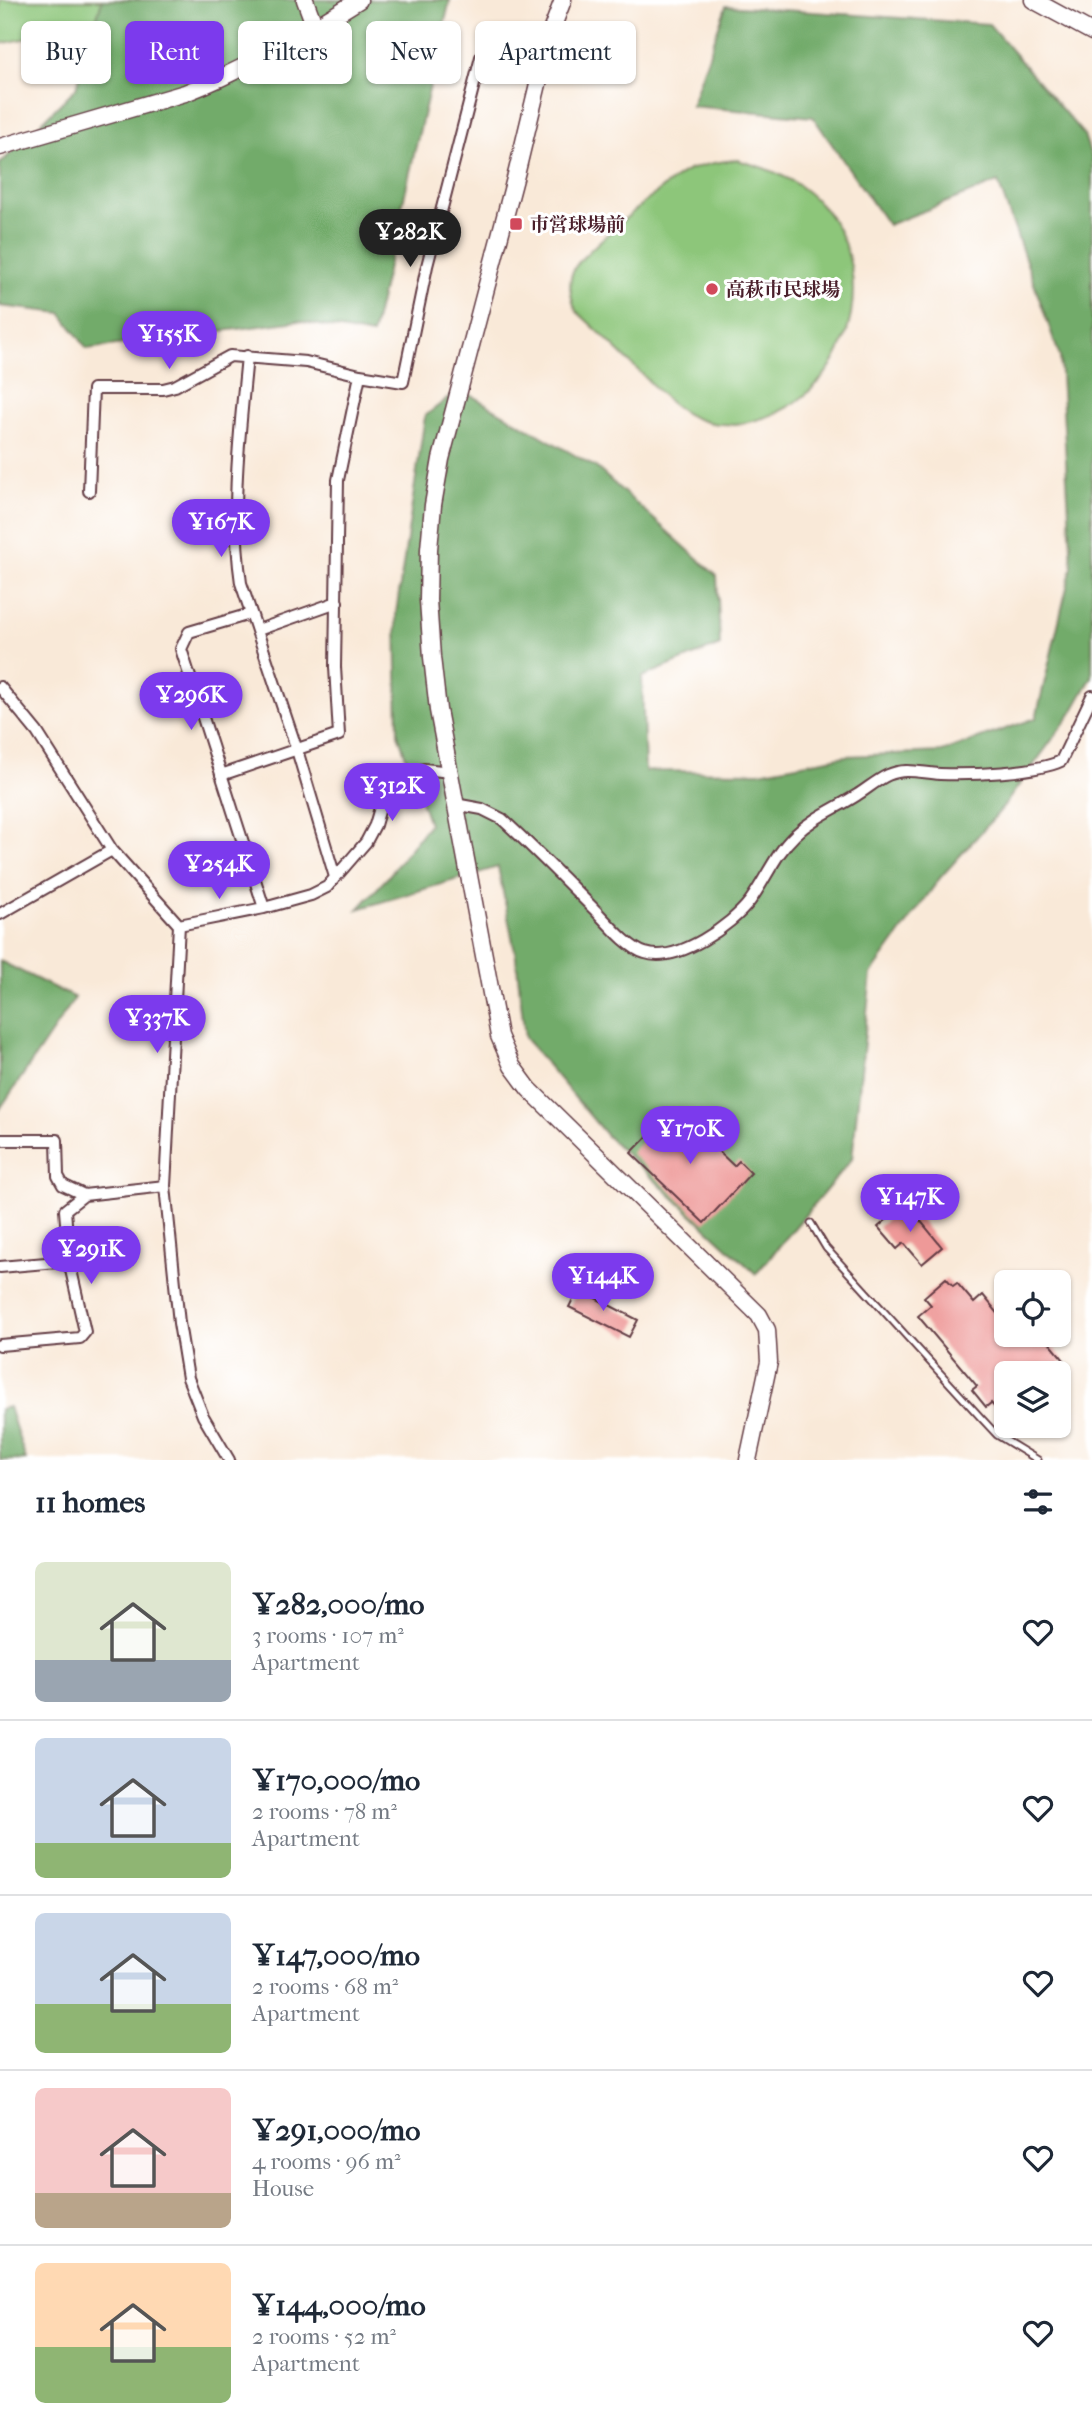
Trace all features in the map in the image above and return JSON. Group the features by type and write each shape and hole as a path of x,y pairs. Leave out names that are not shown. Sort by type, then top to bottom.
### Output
{"street":[{"path":"305,0 313,21"},
{"path":"325,21 359,0"},
{"path":"563,0 550,34 441,459 432,505 428,600 438,710 499,1036 512,1066 529,1089 759,1315 767,1330 769,1362 748,1460"},
{"path":"1033,0 1092,32"},
{"path":"0,147 185,93 238,71"},
{"path":"89,491 93,389 163,389 175,386 230,356 306,362 403,382 427,266 475,80"},
{"path":"247,356 235,484 237,557 241,583 297,750 335,877"},
{"path":"222,775 339,735 335,667 338,480 360,375"},
{"path":"258,630 337,602"},
{"path":"250,614 189,632 181,649 264,908"},
{"path":"0,687 37,732 112,850 180,925 165,1186 179,1323 188,1378 202,1416 229,1460"},
{"path":"455,804 482,810 502,819 625,939 644,953 656,955 677,951 711,935 749,902 775,857 793,837 816,817 884,777 907,770 939,774 1028,769 1061,761 1092,696"},
{"path":"180,925 264,908 311,895 327,887 366,842 375,825 382,801 401,774 424,769 450,772"},
{"path":"0,914 112,850"},
{"path":"0,1140 57,1140 58,1176 63,1185 84,1195"},
{"path":"0,1345 80,1338 85,1332 69,1261 65,1209 84,1195 165,1186"},
{"path":"0,1267 69,1261"}],"lane":[{"path":"811,1223 826,1248 997,1435 1038,1460"}],"green space":[{"path":"0,0 202,0 106,21 21,21 21,39 0,44"},
{"path":"102,0 450,0 445,21 366,21 366,84 430,84 372,335 298,321 87,349 61,313 0,306 0,164 77,84 111,84 111,21 96,21"},
{"path":"726,6 989,24 1084,135 1092,159 1092,677 1071,714 1000,811 940,878 871,974 852,1159 756,1274 607,1136 525,1038 516,957 498,867 358,909 387,878 429,824 398,734 396,613 425,416 460,389 597,468 717,576 720,645 642,677 645,771 759,772 845,756 942,752 1036,718 1072,566 1060,357 998,182 888,225 813,117 691,106"},
{"name":"高萩市民球場","path":"737,160 770,170 794,182 828,213 845,245 852,279 851,314 841,347 823,377 797,401 763,418 739,424 724,424 700,420 683,412 668,400 576,311 570,285 574,269 580,260 628,216 679,176 713,163"},
{"path":"0,961 75,998 0,1109"},
{"path":"9,1407 26,1460 0,1460 0,1409"}],"building":[{"path":"674,1109 734,1166 739,1161 751,1173 704,1223 631,1153"},
{"path":"906,1203 942,1247 922,1264 904,1243 897,1249 878,1227"},
{"path":"946,1278 953,1286 957,1283 974,1303 983,1295 994,1308 994,1347 1053,1347 1064,1360 994,1361 994,1406 991,1403 986,1407 972,1390 977,1386 918,1316 931,1305 924,1297"},
{"path":"578,1289 638,1320 629,1337 569,1307"}],"place":[{"name":"市営球場前","path":"516,224"},
{"name":"高萩市民球場","path":"712,289"}]}
